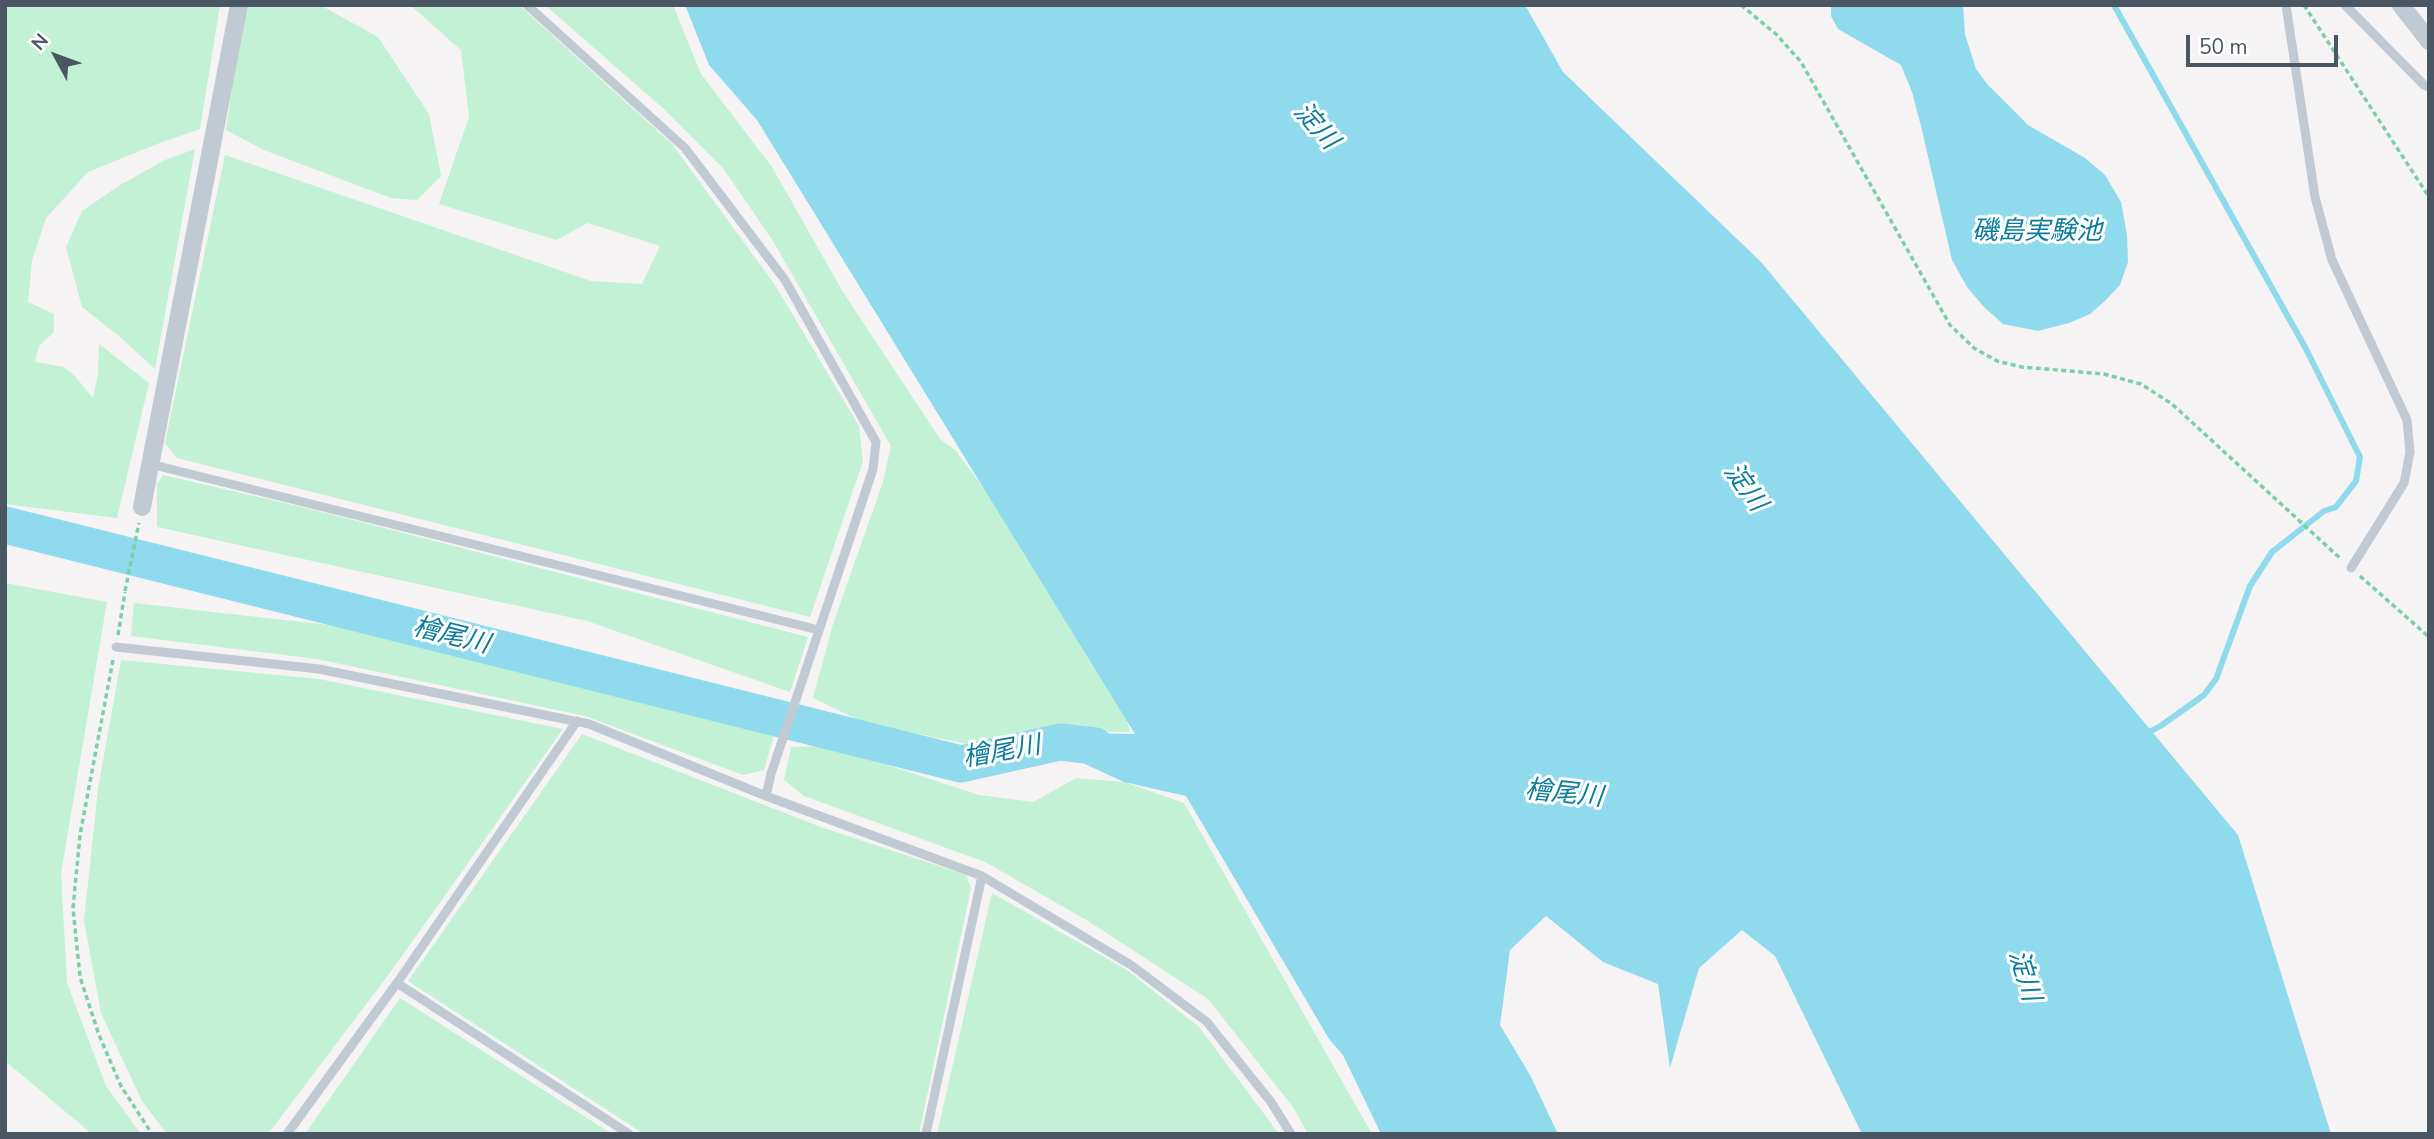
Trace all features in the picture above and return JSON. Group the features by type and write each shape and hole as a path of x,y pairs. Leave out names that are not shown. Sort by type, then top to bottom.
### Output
{"street":[{"path":"142,507 239,5"},
{"path":"2401,5 2429,41"}],"lane":[{"path":"527,5 685,148 785,280 876,442 873,469 766,796"},
{"path":"2286,5 2315,197 2332,260 2407,420 2410,452 2404,483 2351,568"},
{"path":"2345,5 2429,87"},
{"path":"150,464 819,630"},
{"path":"116,647 318,669 589,724 766,796 982,876 1131,965 1207,1023 1271,1102 1291,1134"},
{"path":"287,1134 397,983 577,721"},
{"path":"926,1134 982,876"},
{"path":"397,983 629,1134"}],"path":[{"path":"1741,5 1777,35 1801,62 1950,325 1974,348 1997,361 2009,364 2104,374 2141,384 2172,404 2429,638"},
{"path":"2304,5 2429,197"},
{"path":"142,507 80,835 73,908 80,977 99,1035 121,1086 152,1134"}],"green space":[{"path":"5,5 220,5 200,129 88,172 46,218 32,261 28,302 54,314 54,332 39,346 35,362 64,367 93,398 98,374 99,344 149,383 117,518 5,504"},
{"path":"244,5 320,5 378,37 429,114 441,176 417,200 391,198 264,150 226,130"},
{"path":"410,5 519,5 672,144 775,285 859,426 863,461 810,617 177,458 165,443 225,155 591,281 642,284 660,246 588,223 556,240 439,204 469,117 461,50"},
{"path":"545,5 673,5 701,74 772,167 843,292 940,439 956,451 986,491 1124,710 1130,732 1066,731 976,746 863,722 813,698 833,624 883,482 891,446 773,241 723,168 665,110"},
{"path":"195,149 155,369 82,307 66,247 82,211 120,185 165,160"},
{"path":"163,475 306,508 808,637 790,692 587,621 157,527 157,484"},
{"path":"5,583 107,602 61,873 67,983 106,1086 141,1134 92,1134 5,1061"},
{"path":"134,603 373,630 776,728 764,770 743,775 585,716 317,659 131,636"},
{"path":"121,660 319,679 563,729 392,970 268,1134 167,1134 142,1101 101,1013 84,921 98,789"},
{"path":"582,734 821,827 966,875 971,888 919,1134 644,1134 408,981"},
{"path":"829,746 979,795 1033,802 1076,778 1124,782 1184,803 1372,1134 1308,1134 1293,1107 1208,999 1088,921 985,862 804,796 784,780 791,747"},
{"path":"992,893 1127,970 1199,1027 1279,1134 937,1134"},
{"path":"400,998 612,1134 305,1134"}],"water":[{"name":"淀川","path":"685,5 1525,5 1563,72 1761,262 2238,835 2331,1134 1862,1134 1775,956 1742,930 1699,968 1670,1068 1658,984 1603,962 1546,916 1510,950 1500,1025 1530,1075 1558,1134 1381,1134 1343,1055 1329,1039 1186,796 1124,782 1046,746 1037,737 1053,733 1135,734 757,120 709,65"},
{"name":"磯島実験池","path":"1831,5 1963,5 1965,34 1976,69 1988,85 2028,125 2085,158 2105,175 2121,202 2127,235 2128,262 2120,285 2105,301 2090,314 2038,331 2003,324 1984,307 1967,287 1952,260 1921,126 1901,65 1838,29 1831,16"}],"waterway":[{"path":"2114,5 2306,349 2360,457 2356,481 2336,507 2324,511 2272,552 2250,586 2216,679 2204,695 2146,734"},
{"name":"檜尾川","path":"5,525 961,764 1060,742 1095,746"}]}
